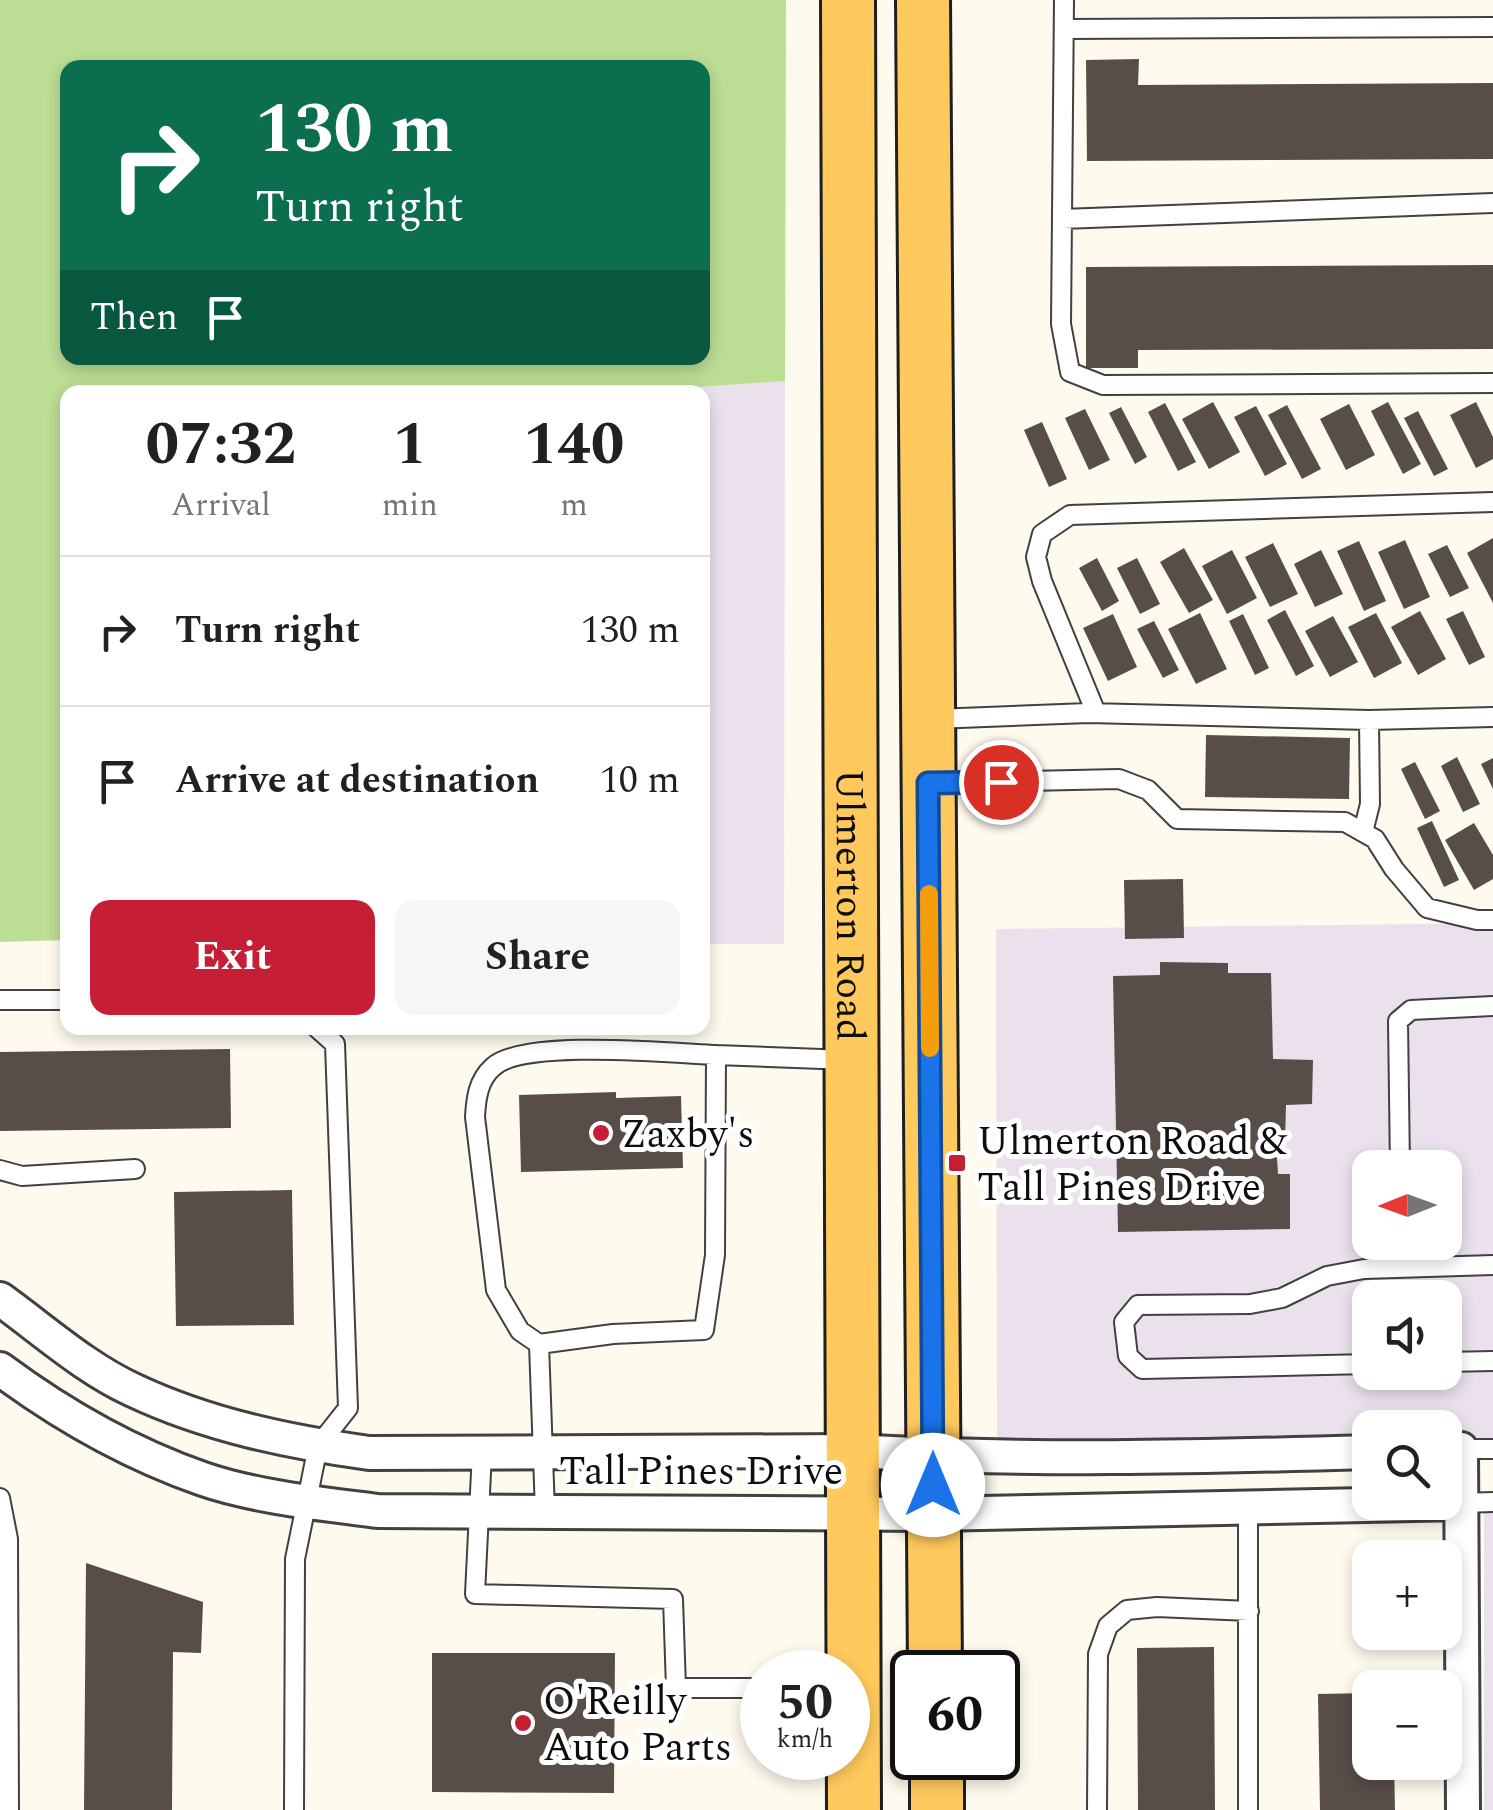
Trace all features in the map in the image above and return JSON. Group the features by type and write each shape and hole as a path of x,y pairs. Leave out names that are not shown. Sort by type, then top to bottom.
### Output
{"main road":[{"name":"Ulmerton Road","path":"848,0 852,1650"},
{"name":"Ulmerton Road","path":"923,0 936,1650"},
{"name":"Ulmerton Road","path":"853,1780 854,1810"},
{"path":"937,1780 938,1810"}],"street":[{"name":"Tall Pines Drive","path":"0,1299 130,1390 209,1421 318,1446 369,1452 853,1451 932,1456 1352,1453"},
{"name":"Tall Pines Drive","path":"0,1369 76,1419 136,1451 206,1480 378,1512 933,1514 1477,1503"},
{"path":"1463,1810 1477,1503 1466,1449"}],"lane":[{"path":"1064,0 1061,324 1070,372 1103,385 1493,384"},
{"path":"1064,29 1493,27"},
{"path":"1062,220 1493,203"},
{"path":"1096,713 1042,581 1036,556 1042,534 1070,514 1493,502"},
{"path":"928,720 1096,713 1369,720 1493,717"},
{"path":"1363,832 1370,804 1369,720"},
{"path":"928,783 1119,780 1148,790 1178,819 1346,822 1375,839 1427,908 1493,920"},
{"path":"0,1000 60,1000"},
{"path":"1400,1150 1398,1021 1410,1010 1493,1006"},
{"path":"294,1810 295,1559 318,1446 348,1408 335,1044 325,1035"},
{"path":"716,1055 714,1256 704,1330 613,1334 539,1344 520,1331 496,1290 475,1116 477,1091 492,1066 514,1055 586,1050 852,1060"},
{"path":"0,1170 22,1176 135,1169"},
{"path":"1400,1260 1400,1268"},
{"path":"1352,1364 1142,1369 1128,1356 1124,1322 1138,1306 1250,1304 1282,1298 1326,1276 1364,1270 1493,1265"},
{"path":"539,1344 545,1512"},
{"path":"1462,1362 1493,1361"},
{"path":"482,1452 475,1594 673,1598 676,1688 740,1688"},
{"path":"0,1498 8,1539 9,1810"},
{"path":"1248,1507 1248,1810"},
{"path":"1097,1810 1098,1654 1108,1626 1126,1610 1157,1607 1249,1611"}],"shaded area":[{"path":"785,381 784,944 710,944 710,386"},
{"path":"1493,923 1493,1458 1462,1461 1462,1410 1352,1410 1352,1462 997,1462 996,929"},
{"path":"1493,1495 1493,1810 1484,1810 1484,1496"}],"green space":[{"path":"0,0 786,0 785,381 710,386 60,385 60,940 0,942"}],"building":[{"path":"1139,59 1138,85 1493,83 1493,159 1087,161 1086,60"},
{"path":"1493,265 1493,349 1138,350 1138,368 1086,368 1086,267"},
{"path":"1213,402 1240,452 1209,469 1182,419"},
{"path":"1388,402 1421,464 1403,474 1371,411"},
{"path":"1476,402 1493,437 1493,459 1476,468 1450,415"},
{"path":"1165,403 1196,462 1178,471 1148,412"},
{"path":"1349,404 1375,455 1346,470 1320,419"},
{"path":"1287,405 1321,469 1302,479 1268,415"},
{"path":"1256,406 1287,464 1265,476 1234,417"},
{"path":"1121,407 1147,457 1135,464 1109,413"},
{"path":"1085,409 1110,460 1089,470 1065,418"},
{"path":"1418,411 1448,469 1434,476 1404,418"},
{"path":"1042,422 1067,479 1049,487 1024,430"},
{"path":"1493,538 1493,603 1467,553"},
{"path":"1405,540 1430,597 1404,609 1378,552"},
{"path":"1359,541 1386,601 1364,611 1337,551"},
{"path":"1273,543 1298,594 1270,607 1245,557"},
{"path":"1447,545 1469,588 1450,597 1428,554"},
{"path":"1184,548 1213,600 1189,613 1160,562"},
{"path":"1232,550 1257,598 1227,614 1202,566"},
{"path":"1321,550 1343,594 1315,607 1294,564"},
{"path":"1097,558 1119,601 1102,611 1079,568"},
{"path":"1137,558 1160,604 1140,614 1117,568"},
{"path":"1285,610 1314,666 1296,676 1267,620"},
{"path":"1420,611 1446,659 1418,675 1391,627"},
{"path":"1463,611 1485,657 1469,665 1446,619"},
{"path":"1200,613 1227,669 1196,684 1168,629"},
{"path":"1376,613 1402,663 1374,678 1348,627"},
{"path":"1113,614 1137,667 1108,681 1083,628"},
{"path":"1243,614 1269,668 1255,675 1229,621"},
{"path":"1333,616 1358,662 1330,677 1305,631"},
{"path":"1154,621 1179,670 1163,678 1137,629"},
{"path":"1206,735 1350,738 1349,799 1205,797"},
{"path":"1457,757 1480,804 1463,812 1441,766"},
{"path":"1493,758 1493,789 1481,764"},
{"path":"1415,762 1440,811 1425,819 1401,769"},
{"path":"1432,821 1459,880 1444,887 1417,828"},
{"path":"1474,823 1493,855 1493,879 1474,890 1445,840"},
{"path":"1183,879 1184,938 1125,939 1124,880"},
{"path":"1160,962 1228,963 1228,973 1271,973 1273,1059 1313,1060 1312,1104 1286,1105 1285,1142 1276,1142 1278,1174 1290,1174 1290,1229 1118,1232 1113,976 1160,975"},
{"path":"230,1049 231,1128 0,1131 0,1052"},
{"name":"Zaxby's","path":"616,1092 616,1098 681,1096 683,1168 521,1172 519,1095"},
{"path":"292,1190 294,1325 176,1326 174,1192"},
{"path":"86,1563 203,1602 201,1653 173,1652 172,1810 84,1810"},
{"path":"1214,1647 1215,1810 1138,1810 1137,1648"},
{"name":"O'Reilly Auto Parts","path":"432,1653 615,1653 614,1793 432,1792"},
{"path":"1352,1693 1352,1780 1394,1780 1395,1810 1320,1810 1318,1694"}],"slow traffic":[{"path":"929,894 930,1048"}],"place":[{"name":"Zaxby's","path":"601,1133"},
{"name":"Ulmerton Road & Tall Pines Drive","path":"957,1163"},
{"name":"O'Reilly Auto Parts","path":"523,1723"}],"route":[{"path":"933,1485 928,783 1001,782"}]}
